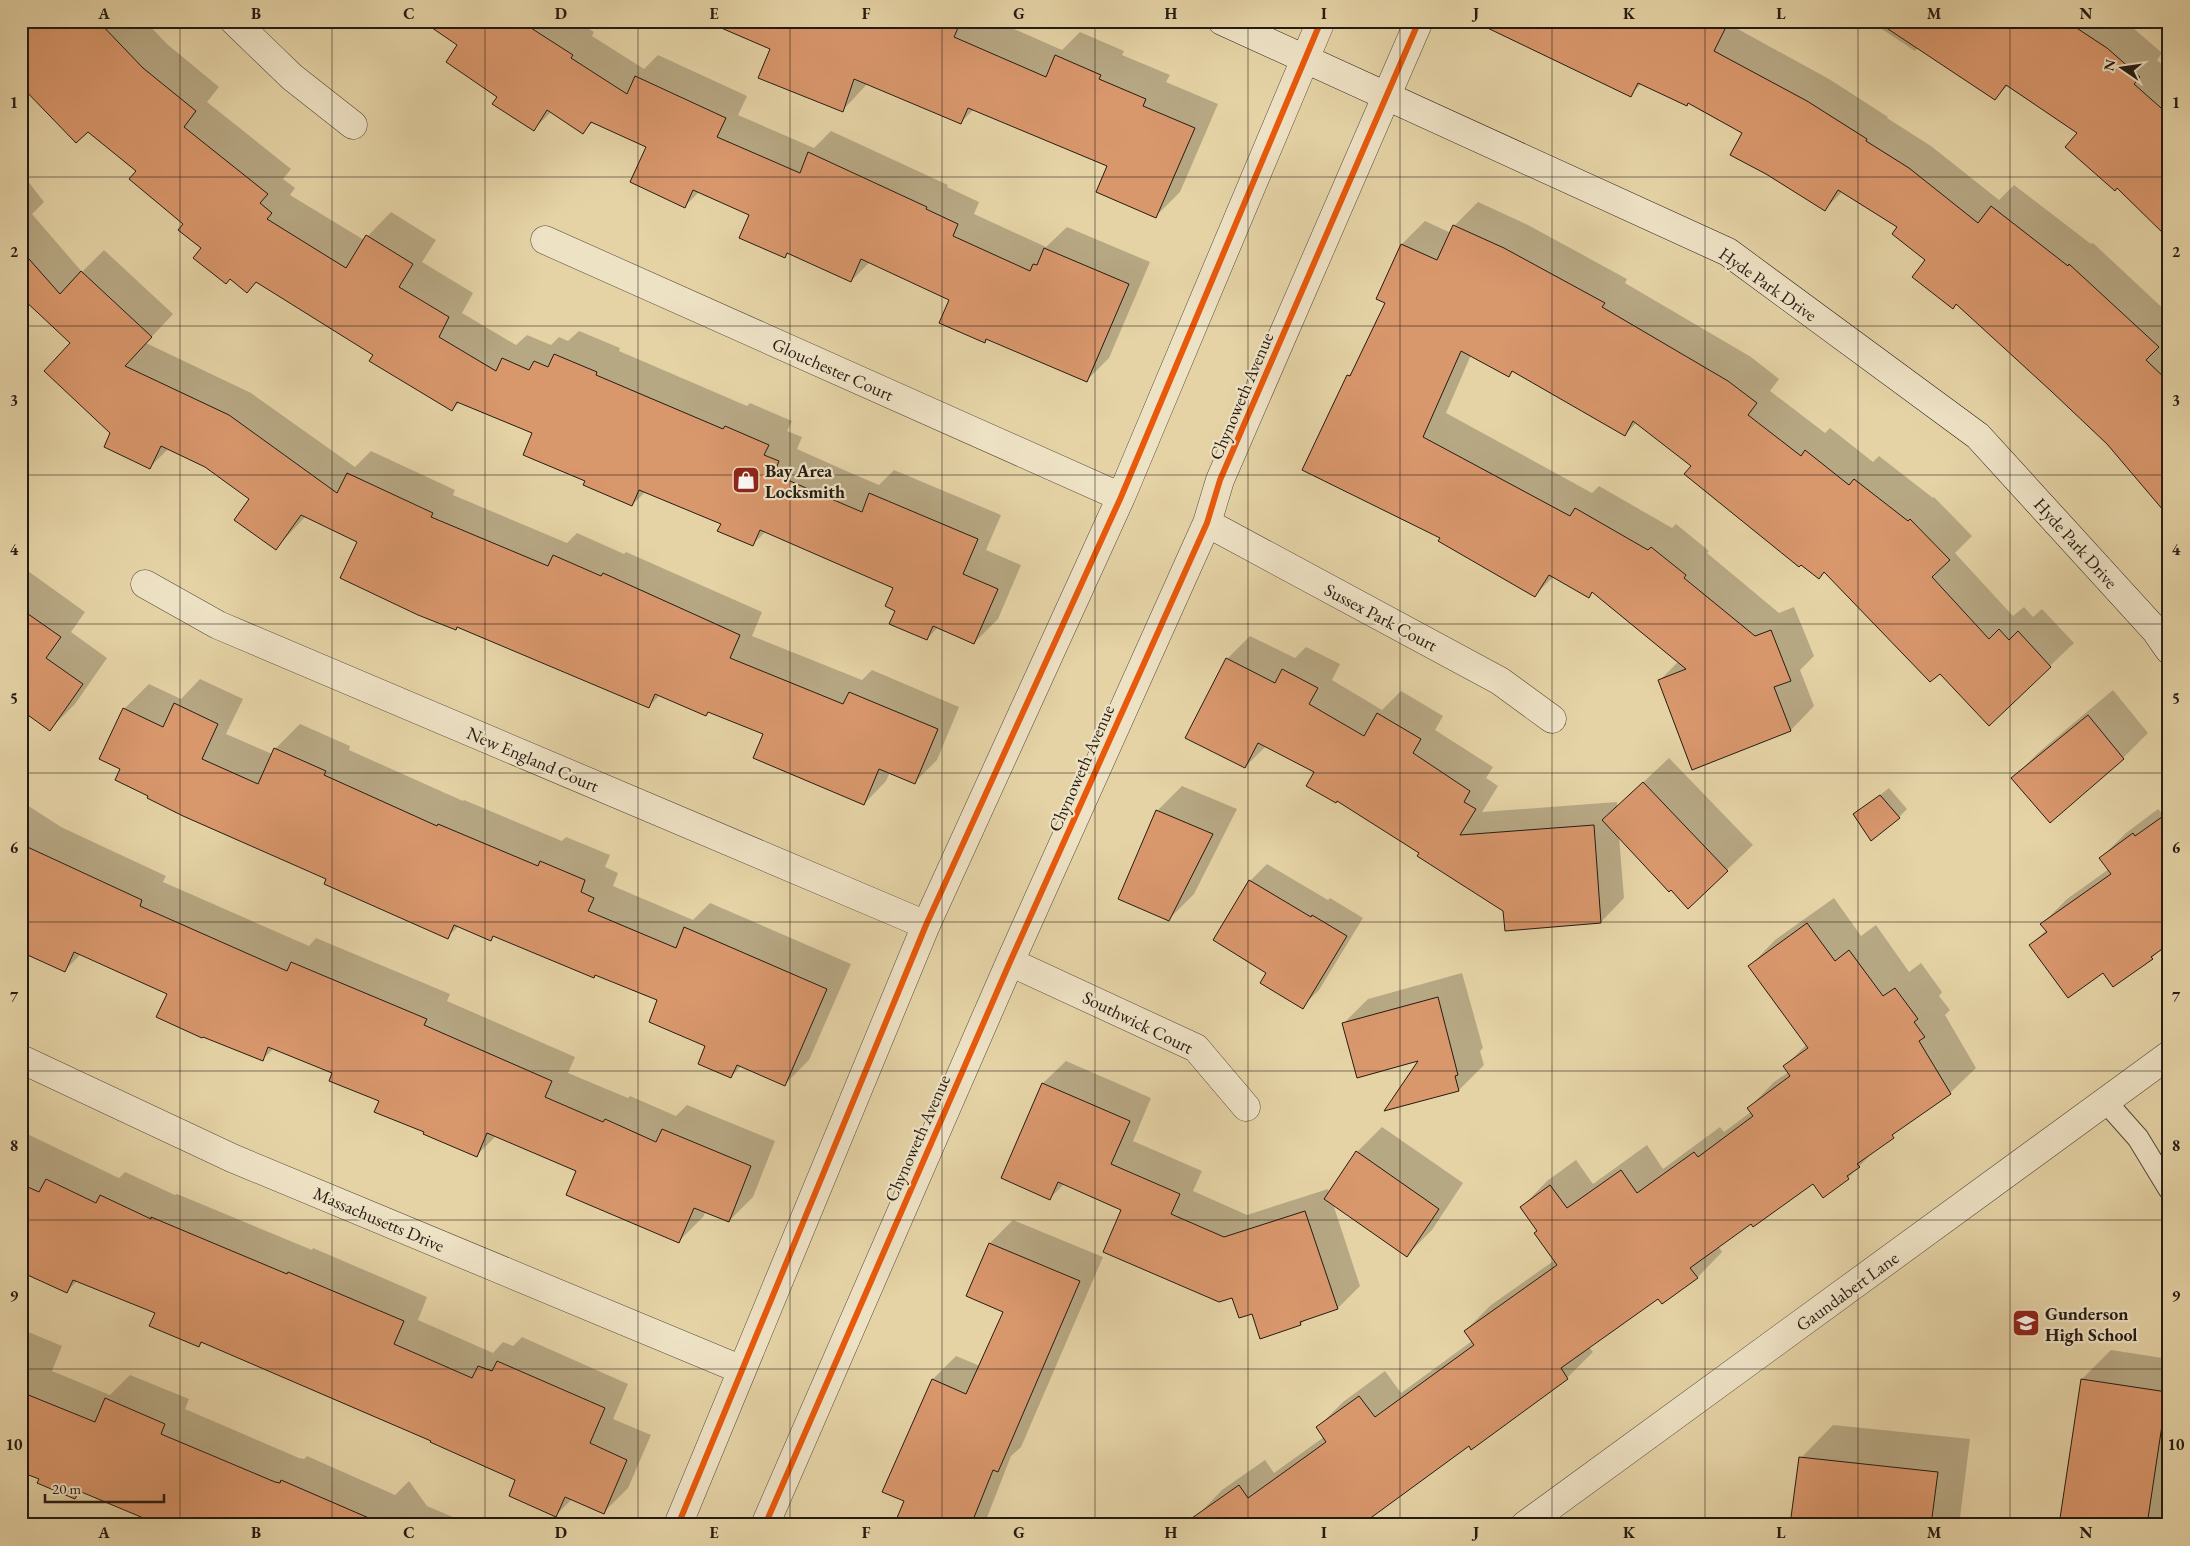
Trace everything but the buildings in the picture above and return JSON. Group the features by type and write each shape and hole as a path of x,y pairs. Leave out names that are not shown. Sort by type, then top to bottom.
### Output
{"street":[{"path":"234,21 292,77 353,125"},
{"name":"Hyde Park Drive","path":"1222,21 1728,252 1978,436 2155,630 2169,650"},
{"path":"678,1525 926,925 1122,498 1321,21"},
{"name":"Chynoweth Avenue","path":"765,1525 1010,962 1207,522 1220,480 1419,21"},
{"name":"Glouchester Court","path":"544,240 1122,498"},
{"name":"Sussex Park Court","path":"1207,522 1500,681 1552,719"},
{"name":"New England Court","path":"145,584 218,625 926,925"},
{"name":"Southwick Court","path":"1010,962 1196,1048 1246,1107"},
{"name":"Gaundabert Lane","path":"1525,1525 2169,1055"},
{"name":"Massachusetts Drive","path":"21,1058 232,1158 742,1370"}],"lane":[{"path":"2106,1102 2138,1138 2169,1189"}],"cycle path":[{"path":"678,1525 926,925 1121,497 1321,21"},
{"path":"765,1525 1010,962 1207,523 1220,480 1419,21"}],"place":[{"name":"Bay Area Locksmith","path":"746,480"},
{"name":"Gunderson High School","path":"2026,1323"}]}
